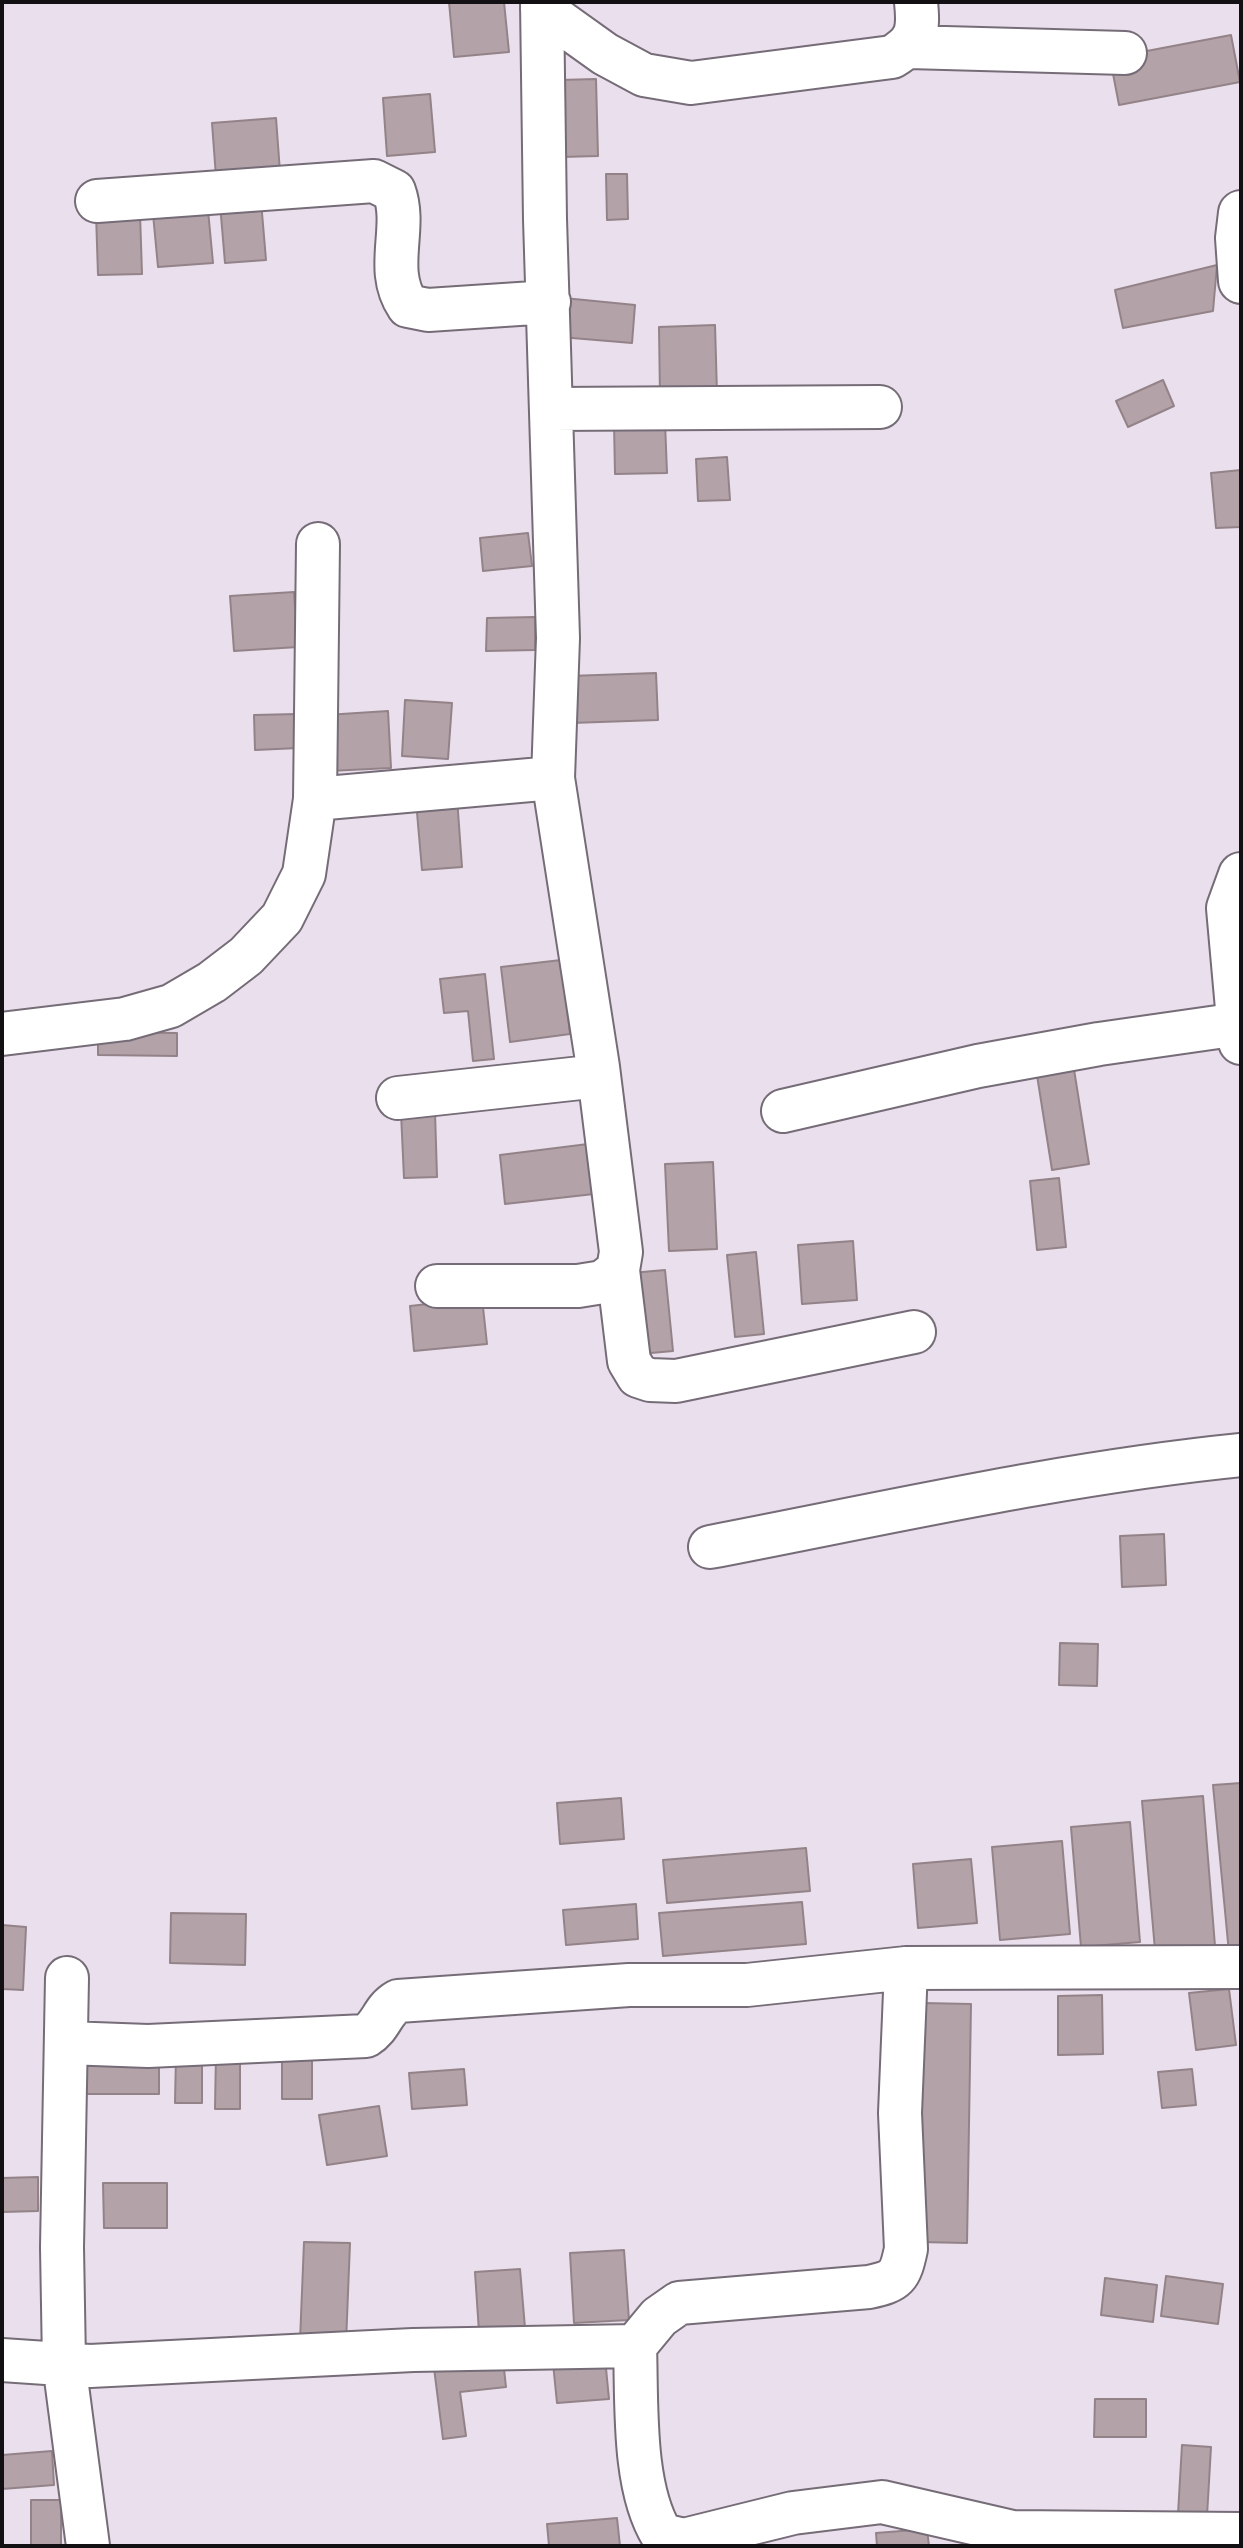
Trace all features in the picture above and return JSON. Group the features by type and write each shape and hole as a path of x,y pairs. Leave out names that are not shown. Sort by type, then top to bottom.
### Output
{"street":[{"path":"909,47 916,33 916,2"},
{"path":"542,5 605,54 644,75 691,83 892,57 909,47 1125,53"},
{"path":"542,5 558,638 553,778 599,1076 621,1252 618,1270 629,1361 638,1376 650,1380 676,1381 914,1332"},
{"path":"97,201 374,181 394,191 400,207 396,266 398,291 408,306 428,310 549,302"},
{"path":"1241,213 1238,238 1241,281"},
{"path":"553,409 880,407"},
{"path":"2,1034 125,1019 171,1006 212,982 246,956 282,918 304,874 315,799 318,544"},
{"path":"315,799 553,778"},
{"path":"783,1111 993,1063 1099,1044 1240,1033 1229,908 1241,875"},
{"path":"398,1098 599,1076"},
{"path":"437,1286 578,1286 603,1282 618,1270"},
{"path":"710,1547 1026,1484 1150,1464 1241,1455"},
{"path":"67,2043 148,2046 366,2036 377,2029 389,2006 398,2001 629,1985 747,1985 906,1968 1241,1967"},
{"path":"906,1968 900,2113 906,2249 902,2271 890,2283 869,2287 679,2303 659,2317 635,2346 638,2450 653,2520 662,2535 684,2540 793,2513 882,2502 1012,2539 1241,2534"},
{"path":"67,1978 62,2247 64,2363 88,2546"},
{"path":"2,2360 90,2366 413,2350 635,2346"}],"building":[{"path":"449,2 504,2 509,52 454,57"},
{"path":"1231,35 1240,82 1119,105 1110,58"},
{"path":"596,79 598,156 561,157 559,80"},
{"path":"430,94 435,152 387,156 383,98"},
{"path":"276,118 280,172 216,177 212,123"},
{"path":"606,174 627,174 628,219 607,220"},
{"path":"261,201 266,260 225,263 220,204"},
{"path":"208,210 213,263 158,267 153,214"},
{"path":"140,213 142,274 98,275 96,214"},
{"path":"1217,265 1213,311 1123,328 1115,290"},
{"path":"564,298 635,305 632,343 560,337"},
{"path":"715,325 717,394 660,396 659,327"},
{"path":"1163,380 1174,406 1128,427 1116,401"},
{"path":"665,422 667,473 615,474 614,423"},
{"path":"727,457 730,500 698,501 696,459"},
{"path":"1241,470 1241,527 1216,528 1211,473"},
{"path":"528,533 532,566 483,571 480,538"},
{"path":"294,592 298,647 234,651 230,596"},
{"path":"535,617 535,650 486,651 487,618"},
{"path":"656,673 658,720 571,723 569,676"},
{"path":"405,700 452,703 448,759 402,756"},
{"path":"388,711 391,768 329,771 326,715"},
{"path":"297,714 299,748 255,750 254,715"},
{"path":"457,798 462,867 422,870 416,801"},
{"path":"561,960 570,1034 510,1042 501,967"},
{"path":"485,974 494,1059 473,1061 468,1011 444,1013 440,979"},
{"path":"98,1032 177,1033 177,1056 98,1055"},
{"path":"1073,1063 1089,1164 1052,1170 1036,1069"},
{"path":"435,1112 437,1177 404,1178 401,1113"},
{"path":"588,1144 594,1194 505,1204 500,1155"},
{"path":"713,1162 717,1249 669,1251 665,1164"},
{"path":"1059,1178 1066,1247 1037,1250 1030,1181"},
{"path":"853,1241 857,1300 802,1304 798,1245"},
{"path":"756,1252 764,1334 735,1337 727,1255"},
{"path":"665,1270 673,1351 640,1354 631,1273"},
{"path":"482,1298 487,1344 414,1351 410,1306"},
{"path":"1164,1534 1166,1585 1122,1587 1120,1536"},
{"path":"1060,1643 1098,1644 1097,1686 1059,1685"},
{"path":"1241,1783 1241,1953 1229,1953 1213,1785"},
{"path":"1203,1796 1215,1946 1155,1950 1142,1801"},
{"path":"621,1798 624,1839 560,1844 557,1803"},
{"path":"1130,1822 1140,1942 1081,1947 1071,1827"},
{"path":"1062,1841 1070,1934 1000,1940 992,1847"},
{"path":"806,1848 810,1891 667,1903 663,1860"},
{"path":"971,1859 977,1923 918,1928 913,1864"},
{"path":"802,1902 806,1944 663,1956 659,1913"},
{"path":"636,1904 638,1939 566,1945 563,1910"},
{"path":"171,1913 246,1914 245,1965 170,1963"},
{"path":"2,1925 26,1927 23,1990 2,1989"},
{"path":"1229,1989 1236,2045 1196,2050 1189,1993"},
{"path":"1102,1995 1103,2054 1058,2055 1058,1996"},
{"path":"923,2003 971,2004 967,2243 919,2242"},
{"path":"282,2048 312,2049 312,2099 282,2099"},
{"path":"216,2053 240,2053 240,2109 215,2109"},
{"path":"70,2055 159,2055 159,2094 70,2094"},
{"path":"176,2055 202,2056 202,2103 175,2103"},
{"path":"464,2069 467,2105 412,2109 409,2073"},
{"path":"1192,2069 1196,2105 1162,2108 1158,2072"},
{"path":"379,2106 387,2156 327,2165 319,2115"},
{"path":"38,2177 38,2211 2,2212 2,2178"},
{"path":"103,2183 167,2183 167,2228 104,2228"},
{"path":"304,2242 350,2243 346,2343 300,2341"},
{"path":"624,2250 629,2320 574,2323 570,2253"},
{"path":"520,2269 525,2328 479,2332 475,2272"},
{"path":"1166,2276 1223,2284 1218,2324 1161,2316"},
{"path":"1105,2278 1157,2285 1153,2322 1101,2315"},
{"path":"605,2358 609,2399 557,2403 553,2363"},
{"path":"503,2360 506,2387 460,2392 466,2436 443,2439 434,2368"},
{"path":"1095,2399 1146,2399 1146,2437 1094,2437"},
{"path":"1182,2445 1211,2447 1207,2516 1178,2514"},
{"path":"52,2451 54,2485 2,2489 2,2455"},
{"path":"31,2500 61,2500 61,2546 31,2546"},
{"path":"617,2518 620,2546 549,2546 547,2524"},
{"path":"927,2529 929,2546 877,2546 876,2533"}]}
